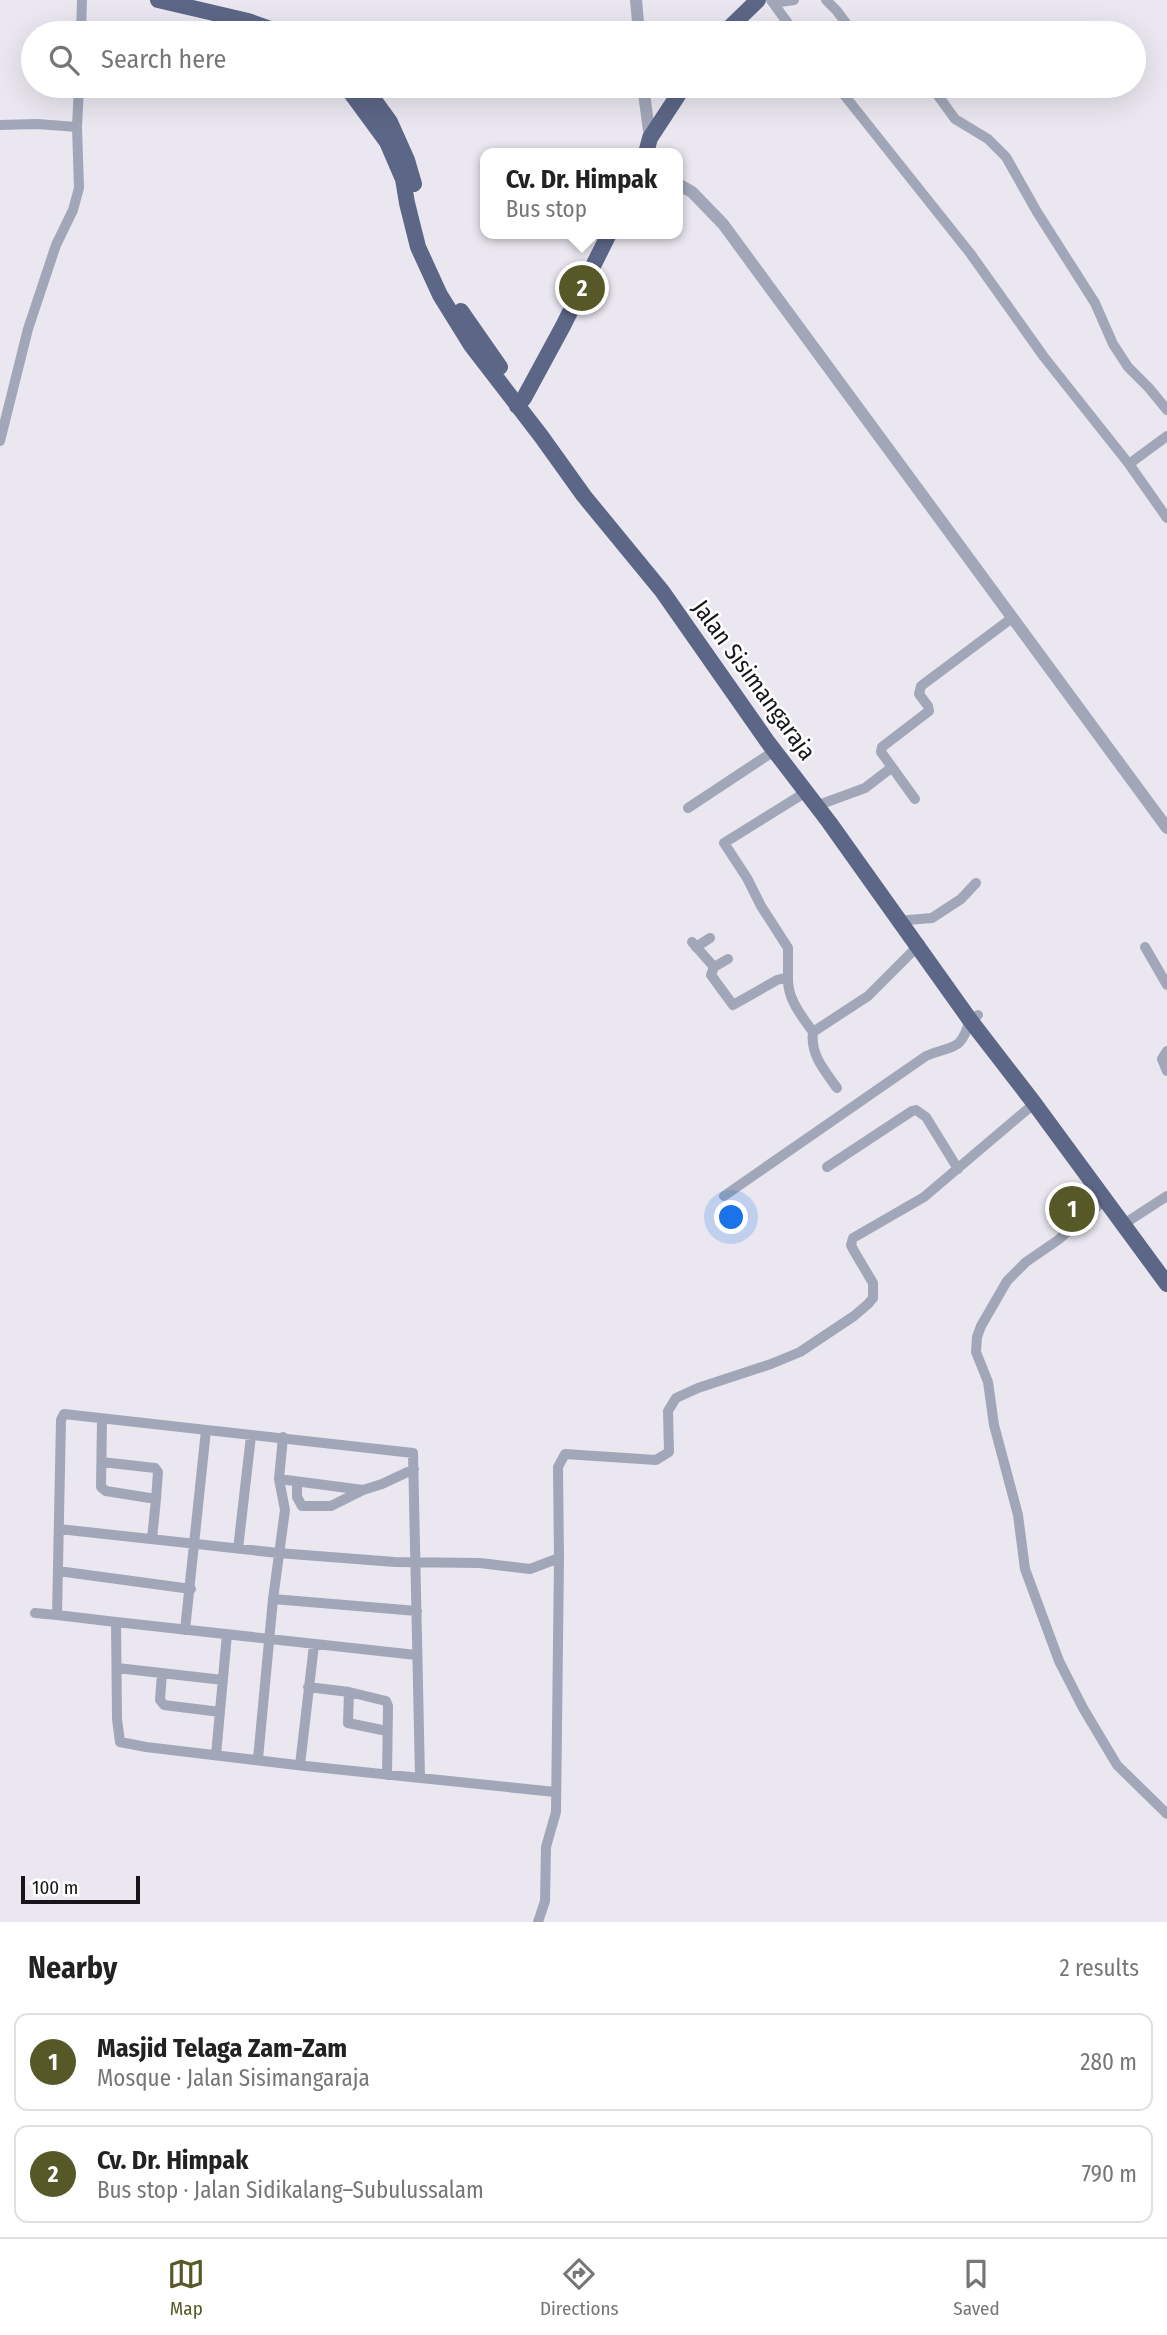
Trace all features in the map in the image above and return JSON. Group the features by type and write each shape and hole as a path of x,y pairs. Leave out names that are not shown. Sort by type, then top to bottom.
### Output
{"highway":[{"path":"158,0 251,21"},
{"path":"740,21 767,1"},
{"path":"181,5 192,14 214,21"},
{"name":"Jalan Sisimangaraja","path":"355,98 387,142 403,179 418,247 440,295 471,345 523,402 588,493 666,589 769,739 802,780 1037,1101 1167,1284"},
{"path":"373,98 390,122 407,160 427,253 454,299 523,402 606,239"},
{"path":"648,146 677,98"},
{"name":"Jalan Sisimangaraja","path":"802,780 824,803 908,920 920,944"},
{"name":"Jalan Sisimangaraja","path":"1102,1192 1130,1220 1167,1270"}],"street":[{"path":"81,21 82,0"},
{"path":"636,0 638,21"},
{"path":"767,1 794,0"},
{"path":"825,0 844,21"},
{"path":"767,1 784,21"},
{"path":"0,440 28,329 56,245 74,210 79,175 78,98"},
{"path":"644,98 648,146"},
{"path":"847,98 970,253 1044,357 1129,464 1167,518"},
{"path":"940,98 956,119 988,139 1006,157 1037,212 1095,303 1113,344 1128,367 1149,387 1167,410"},
{"path":"0,125 77,127"},
{"path":"683,186 692,191 723,223 1167,828"},
{"path":"1129,464 1167,436"},
{"path":"915,799 891,768 881,752 882,747 929,711 919,694 921,686 1012,618"},
{"path":"688,808 771,753 769,739"},
{"path":"824,803 865,788 891,768"},
{"path":"802,780 806,792 724,843 788,948 788,988 794,1005 813,1032 811,1045 821,1066 837,1088"},
{"path":"908,920 932,918 961,899 976,883"},
{"path":"710,938 694,945 714,967"},
{"path":"813,1032 868,996 920,944"},
{"path":"1145,947 1167,985"},
{"path":"728,959 714,967 711,975 736,1005 777,980 788,977"},
{"path":"724,1196 926,1056 954,1046 964,1039 974,1017"},
{"path":"1167,1051 1162,1059 1167,1071"},
{"path":"538,1922 545,1901 546,1847 556,1812 558,1467 565,1454 645,1460 662,1458 669,1452 668,1411 676,1398 800,1352 868,1304 873,1298 873,1283 854,1251 853,1238 924,1197 1037,1101"},
{"path":"827,1167 916,1110 926,1117 958,1169"},
{"path":"1102,1192 1093,1208 1058,1240 1026,1262 1007,1281 976,1337 976,1352 988,1382 994,1424 1018,1515 1025,1569 1059,1661 1117,1765 1167,1814"},
{"path":"1130,1220 1167,1196"},
{"path":"57,1615 64,1414 413,1453 420,1777"},
{"path":"102,1419 101,1487 104,1490 156,1499"},
{"path":"185,1630 206,1430"},
{"path":"238,1549 251,1436"},
{"path":"258,1759 273,1599 285,1510 279,1479 283,1437"},
{"path":"102,1462 155,1468 158,1472 152,1539"},
{"path":"297,1482 297,1497 302,1506 331,1506 414,1469"},
{"path":"279,1479 363,1490"},
{"path":"59,1529 278,1553 415,1562 480,1563 530,1569 559,1558"},
{"path":"58,1571 191,1589"},
{"path":"273,1599 417,1612"},
{"path":"35,1613 416,1655"},
{"path":"116,1622 120,1741 146,1747 555,1793"},
{"path":"216,1755 227,1634"},
{"path":"300,1765 314,1644"},
{"path":"117,1668 223,1680"},
{"path":"162,1673 162,1704 220,1712"},
{"path":"308,1687 349,1692 386,1701 387,1775"},
{"path":"349,1692 348,1723 387,1731"}],"place":[{"name":"Cv. Dr. Himpak","path":"582,288"},
{"name":"Masjid Telaga Zam-Zam","path":"1072,1209"}]}
